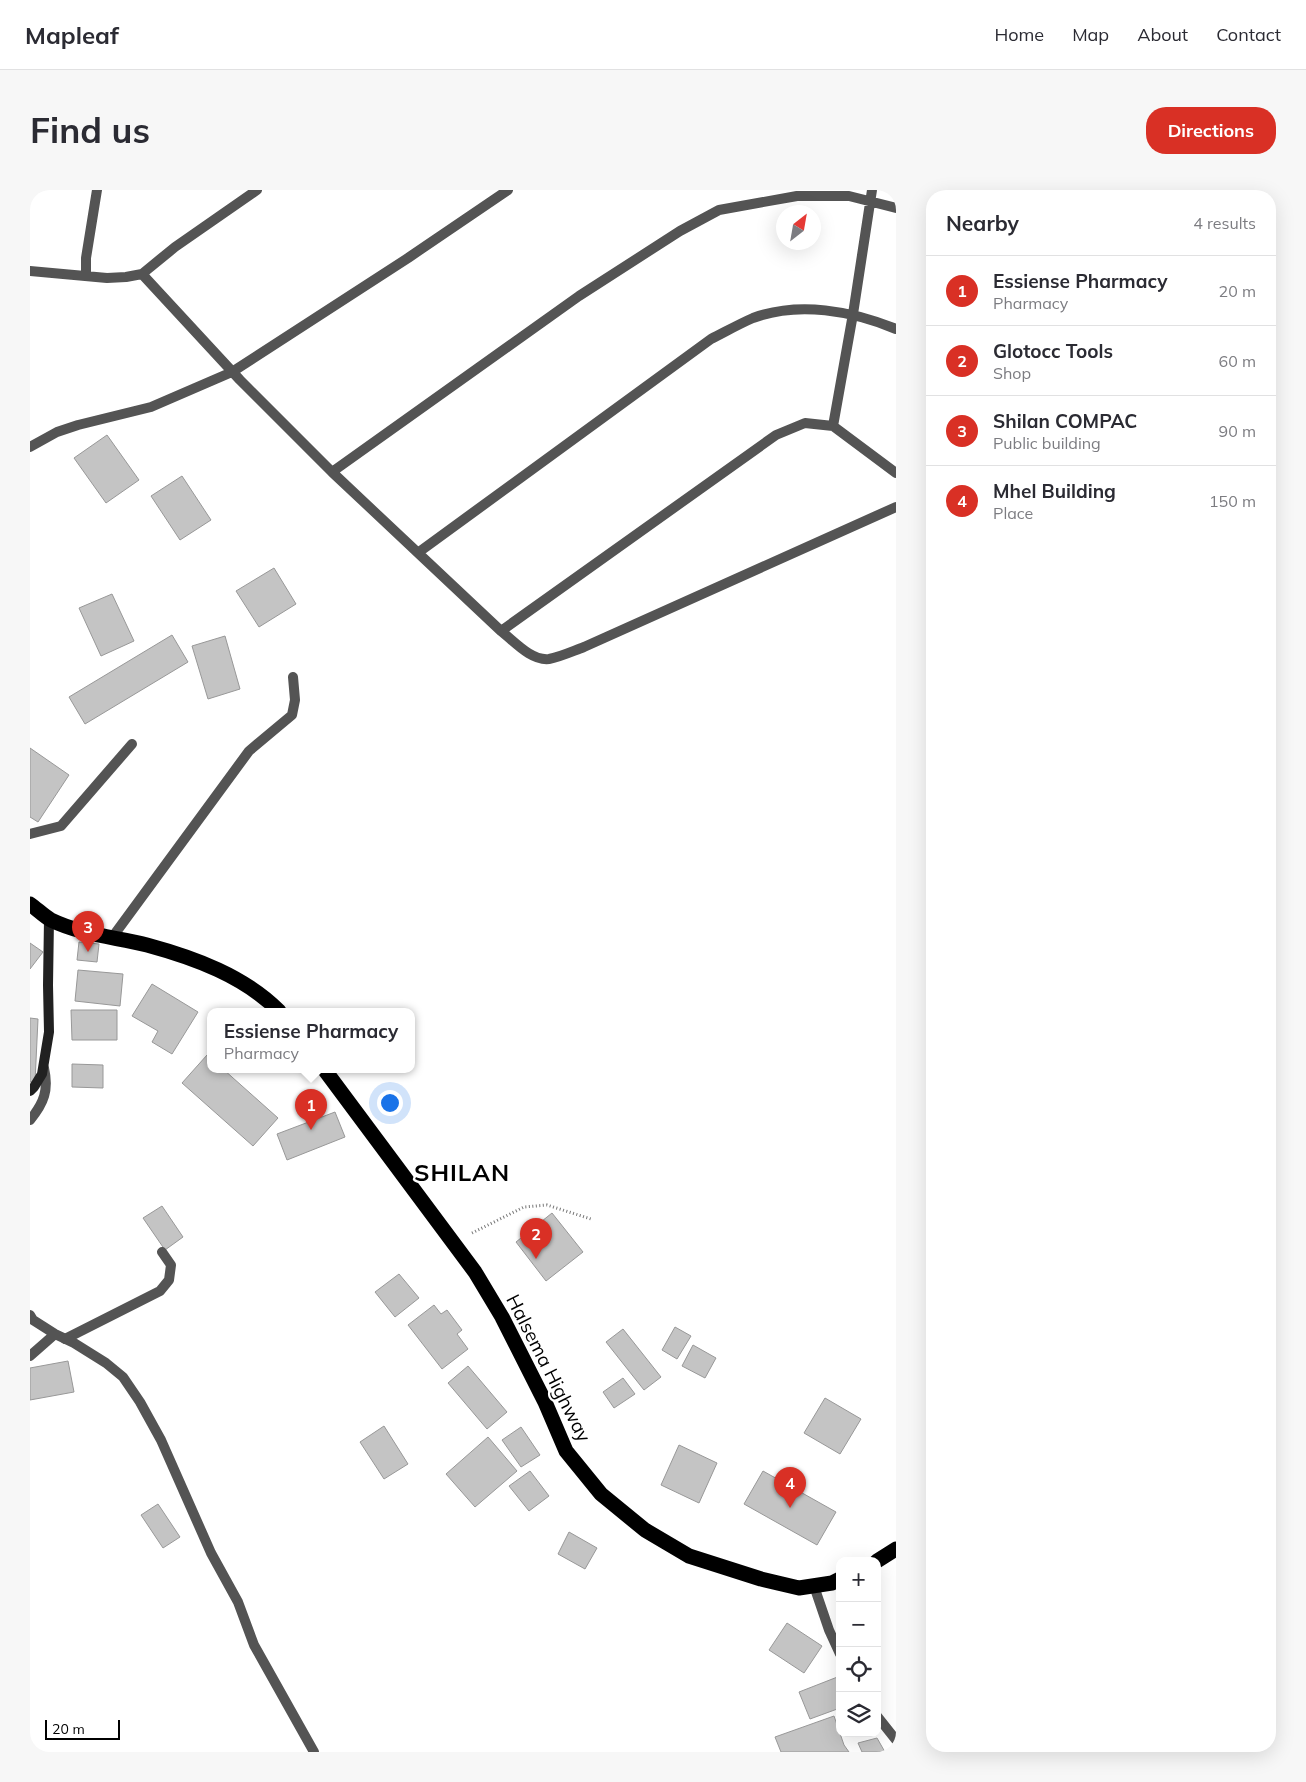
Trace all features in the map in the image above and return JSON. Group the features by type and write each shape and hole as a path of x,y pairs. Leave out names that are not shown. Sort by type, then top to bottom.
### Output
{"highway":[{"path":"30,904 49,919 75,930 146,945 206,964 240,982 276,1008"},
{"name":"Halsema Highway","path":"327,1073 476,1272 502,1317 545,1402 566,1451 601,1494 645,1530 689,1556 761,1579 799,1588 832,1584 836,1582"},
{"path":"881,1558 896,1549"}],"main road":[{"path":"30,1091 44,1068 49,1032 49,919"}],"street":[{"path":"86,276 86,258 98,190"},
{"path":"30,270 117,278 142,274 176,247 257,190"},
{"path":"30,446 56,432 151,407 232,372 400,264 508,190"},
{"path":"833,426 872,190"},
{"path":"332,472 579,296 680,231 719,210 797,196 850,196 896,208"},
{"path":"142,274 232,372 332,472 501,631 529,653 541,658 549,658 584,647 896,508"},
{"path":"419,552 712,339 754,318 793,309 821,310 853,314 896,329"},
{"path":"501,631 776,435 805,424 833,426 896,473"},
{"path":"111,939 249,751 292,715 295,700 293,677"},
{"path":"30,834 61,826 132,744"},
{"path":"30,1120 42,1103 46,1092 47,1082 44,1068"},
{"path":"65,1338 160,1291 169,1280 171,1265 162,1252"},
{"path":"30,1315 33,1320 55,1334 74,1343 106,1363 122,1377 140,1402 161,1440 211,1553 238,1602 254,1645 314,1752"},
{"path":"30,1356 55,1334"},
{"path":"814,1586 837,1647"},
{"path":"881,1721 896,1740"}],"path":[{"path":"453,1243 524,1207 547,1205 591,1219"}],"building":[{"path":"107,435 139,480 106,503 74,458"},
{"path":"182,476 211,520 180,540 151,496"},
{"path":"274,568 296,604 259,627 236,591"},
{"path":"112,594 134,641 101,656 79,608"},
{"path":"172,635 188,662 85,724 69,697"},
{"path":"225,636 240,689 208,699 192,646"},
{"path":"30,748 69,775 38,822 30,817"},
{"path":"79,942 99,944 97,962 77,960"},
{"path":"30,943 43,952 30,969"},
{"path":"78,970 123,974 120,1006 75,1001"},
{"path":"152,984 198,1012 172,1054 152,1042 158,1031 132,1016"},
{"path":"71,1010 117,1010 117,1040 72,1040"},
{"path":"30,1018 38,1019 35,1082 30,1082"},
{"path":"207,1055 207,1073 227,1073 278,1118 253,1146 182,1083"},
{"path":"72,1064 103,1065 103,1088 72,1087"},
{"path":"335,1112 345,1137 287,1160 277,1134"},
{"path":"162,1206 183,1237 165,1250 143,1218"},
{"path":"552,1213 583,1252 546,1281 516,1242"},
{"path":"399,1274 419,1298 395,1317 375,1292"},
{"path":"434,1305 441,1314 447,1310 462,1330 457,1334 468,1349 442,1369 408,1325"},
{"path":"675,1327 691,1336 677,1359 662,1350"},
{"path":"623,1329 661,1377 644,1390 606,1342"},
{"path":"693,1345 716,1358 705,1378 682,1366"},
{"path":"68,1361 74,1392 30,1400 30,1368"},
{"path":"468,1366 507,1412 487,1429 448,1383"},
{"path":"623,1378 635,1394 614,1408 603,1392"},
{"path":"825,1398 861,1419 840,1454 804,1433"},
{"path":"384,1426 408,1464 384,1479 360,1442"},
{"path":"521,1427 540,1455 521,1467 502,1440"},
{"path":"488,1437 517,1471 475,1507 446,1474"},
{"path":"679,1445 717,1463 699,1503 661,1485"},
{"path":"530,1471 549,1496 529,1511 509,1486"},
{"path":"763,1471 836,1512 817,1545 744,1504"},
{"path":"158,1504 180,1537 163,1548 141,1515"},
{"path":"569,1532 597,1548 585,1569 558,1554"},
{"path":"787,1623 822,1646 804,1673 769,1650"},
{"path":"836,1678 836,1709 810,1719 799,1692"},
{"path":"834,1716 836,1737 841,1737 849,1752 781,1752 775,1737"},
{"path":"877,1738 885,1752 862,1752 858,1743"}],"place":[{"name":"Shilan COMPAC","path":"88,952"},
{"name":"Essiense Pharmacy","path":"311,1130"},
{"name":"Glotocc Tools","path":"536,1259"},
{"name":"Mhel Building","path":"790,1508"}],"district":[{"name":"SHILAN","path":"462,1173"}]}
